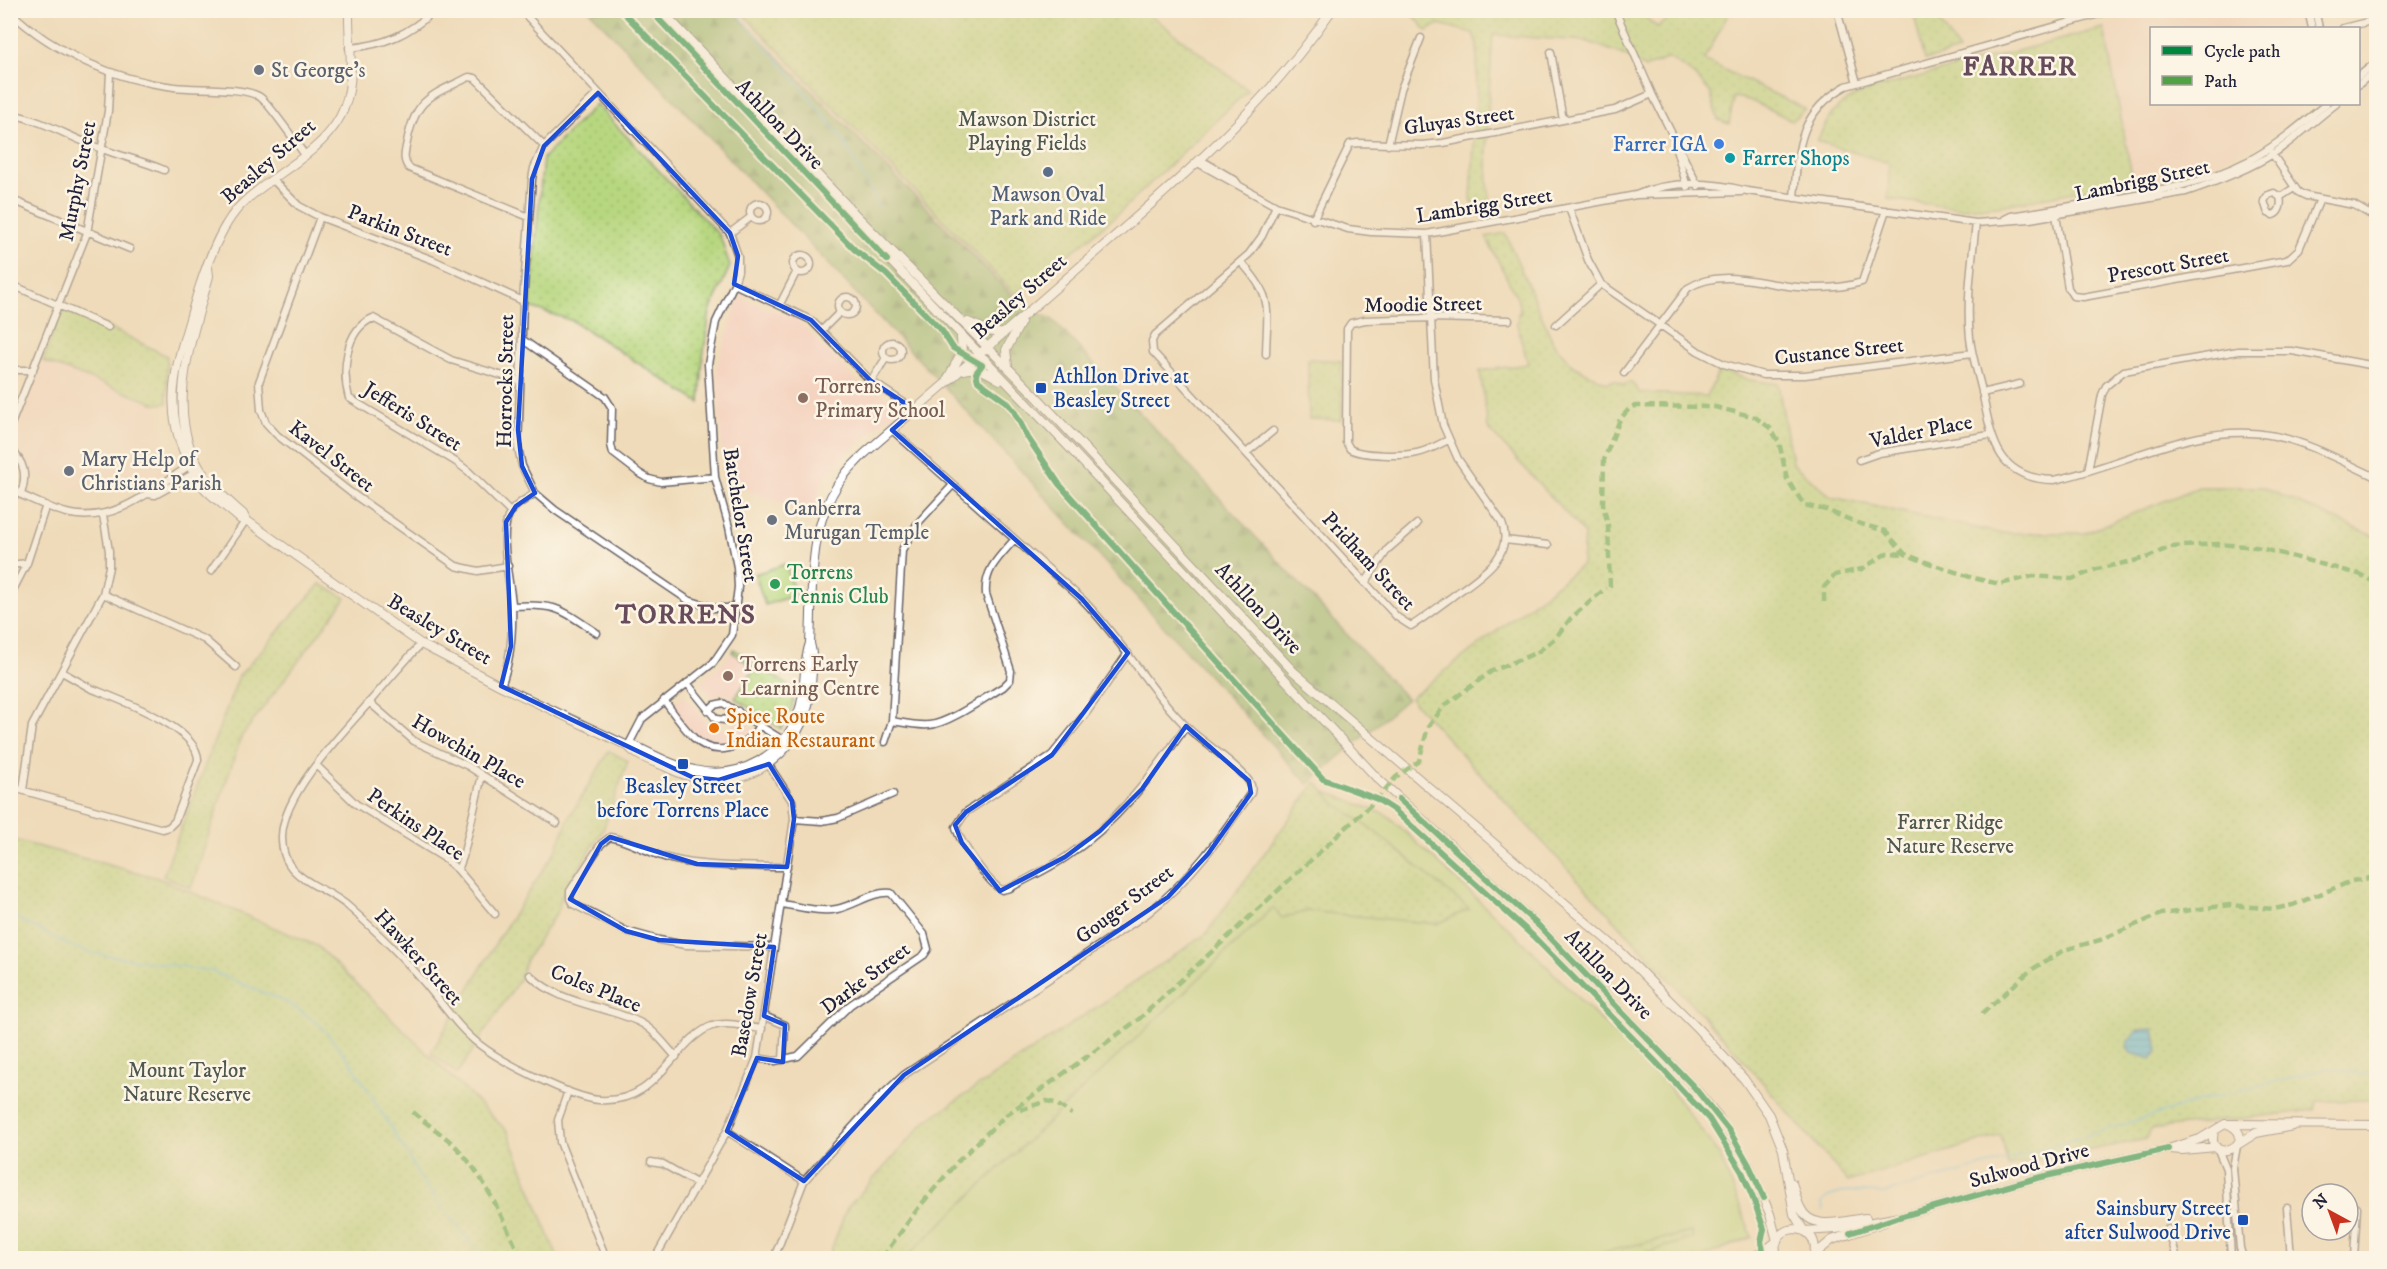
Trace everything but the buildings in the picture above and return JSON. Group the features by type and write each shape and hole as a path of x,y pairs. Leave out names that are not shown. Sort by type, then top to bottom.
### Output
{"main road":[{"name":"Beasley Street","path":"349,10 351,87 347,104 339,120 305,155 241,205 228,220 208,268 209,276 182,382 185,428 195,467 243,514 246,520 421,644 501,686 628,746 631,751 679,773 702,780 743,776 766,761 800,729 810,705 813,654 810,643 816,538 822,515 844,476 892,430 1200,161 1262,99 1292,65 1332,10"},
{"name":"Athllon Drive","path":"650,10 1009,385 1376,777 1539,926 1702,1096 1730,1131 1749,1165 1770,1214 1778,1258"},
{"name":"Athllon Drive","path":"661,10 856,215 1008,367 1299,677 1649,978 1755,1093 1779,1137 1794,1214 1814,1244 1813,1257"},
{"path":"1008,367 1005,360 1006,350 1013,334 1029,311"},
{"path":"954,312 973,325 1003,334"},
{"path":"942,387 959,360 963,341 960,335"},
{"path":"961,371 971,368 983,370 1009,385"},
{"path":"2228,1124 2238,1132 2237,1145"},
{"path":"2294,1126 2288,1124 2221,1125 2212,1138 2217,1147 2229,1150 2256,1133 2294,1126 2376,1125"},
{"name":"Sulwood Drive","path":"1813,1257 1832,1240 1899,1217 2037,1178 2168,1149 2214,1132"},
{"name":"Sulwood Drive","path":"2168,1149 2217,1147"},
{"path":"1788,1178 1794,1185 1803,1213 1815,1222 1825,1223 1880,1216 1889,1218"},
{"name":"Sulwood Drive","path":"1776,1241 1788,1230 1836,1229 1899,1217"},
{"path":"1749,1258 1763,1252 1776,1241"}],"street":[{"path":"350,48 398,37 415,29 435,10"},
{"name":"Batchelor Street","path":"521,10 730,233 738,256 738,270 734,284 716,322 709,352 709,390 715,477 737,567 736,608 732,635 713,663 642,719 628,746"},
{"path":"1615,10 1652,94 1674,141 1684,155 1700,192"},
{"path":"1837,10 1857,83"},
{"path":"1794,198 1798,149 1810,118 1836,92 1857,83 2113,10"},
{"path":"2308,10 2312,27"},
{"path":"2315,10 2319,27"},
{"path":"10,12 52,44 110,73 142,82 174,87 247,92 261,97 305,155"},
{"path":"2347,27 2371,21"},
{"path":"1388,145 1401,89 1421,38"},
{"path":"1551,52 1563,120"},
{"path":"2360,74 2376,62"},
{"path":"2360,83 2376,69"},
{"name":"Murphy Street","path":"10,427 87,233 108,111 110,73"},
{"path":"529,217 410,168 404,157 410,126 419,106 428,98 469,77 474,78 544,146"},
{"name":"Horrocks Street","path":"598,93 544,146 534,168 523,301 518,448 522,466 535,493 555,510 688,600 714,608 736,608"},
{"name":"Gluyas Street","path":"1313,220 1350,144 1443,143 1615,110 1652,94"},
{"name":"Lambrigg Street","path":"2271,152 2325,105"},
{"name":"Lambrigg Street","path":"1200,161 1232,184 1238,184 1276,206 1313,220 1371,232 1427,234 1636,195 1650,189 1686,184 1725,185 1747,191 1976,223 2005,219 2010,222 2055,212 2186,192 2230,176 2271,152 2333,105"},
{"path":"10,114 35,121 100,149 147,162 164,170"},
{"path":"1674,141 1677,158 1689,193"},
{"path":"2271,152 2294,188 2306,196 2354,205 2374,216 2376,205"},
{"name":"Parkin Street","path":"273,180 291,200 320,217 433,260 523,301"},
{"path":"2280,197 2294,188"},
{"name":"Lambrigg Street","path":"1636,195 1747,191"},
{"path":"10,199 130,249"},
{"name":"Prescott Street","path":"2055,212 2068,288 2073,296 2083,297 2288,260 2297,254 2320,199"},
{"name":"Pridham Street","path":"1276,206 1262,237 1241,262 1155,335 1151,346 1159,359 1365,583 1402,621 1411,626 1490,568 1502,551 1505,540"},
{"name":"Custance Street","path":"1569,208 1588,260 1601,284 1698,351 1724,364 1745,371 1776,376 1805,375 1972,353"},
{"path":"1624,373 1688,288 1704,279 1734,278 1799,288 1831,287 1862,282 1886,210"},
{"name":"Kavel Street","path":"320,217 259,382 258,396 266,423 277,435 350,492 456,566 478,571 508,566"},
{"path":"730,233 751,217"},
{"path":"1976,223 1969,313 1972,353 1990,435 2000,455 2009,465 2026,477 2054,480 2193,438 2235,432 2275,436 2296,442 2376,477"},
{"path":"1427,234 1436,396 1448,440 1464,468 1501,521 1505,530 1505,540 1548,545"},
{"path":"1241,262 1258,280 1266,295 1266,354"},
{"path":"780,304 797,271"},
{"path":"10,284 108,327"},
{"path":"734,284 812,320 871,381 915,410"},
{"path":"1556,325 1601,284"},
{"path":"822,330 840,312"},
{"name":"Jefferis Street","path":"510,512 456,462 349,398 347,350 359,327 373,318 451,360 520,381"},
{"name":"Moodie Street","path":"1448,440 1430,450 1415,454 1356,453 1350,449 1346,442 1346,337 1351,323 1365,320 1431,318 1509,320"},
{"path":"523,340 610,402 613,415 613,453 639,473 661,482 715,477"},
{"path":"2088,471 2102,395 2106,386 2124,371 2226,353 2262,350 2292,351 2376,366"},
{"path":"871,381 886,358"},
{"path":"10,370 33,370"},
{"path":"1982,393 2020,384"},
{"name":"Gouger Street","path":"774,1258 804,1181 878,1099 904,1076 1148,913 1168,897 1196,869 1251,793 1252,787 1249,781 1229,762 1186,726 1104,622 1082,599 952,486 892,430"},
{"path":"1246,453 1273,431"},
{"name":"Valder Place","path":"1859,460 1880,453 1990,435"},
{"path":"10,449 24,466 25,480 21,494"},
{"path":"10,490 69,513 86,516 103,515 123,508 147,494 155,495 195,467"},
{"path":"885,742 892,721 902,550 917,524 952,486"},
{"path":"501,686 508,666 512,606 505,532 510,512 535,493"},
{"path":"10,596 27,563 45,505"},
{"path":"23,790 32,726 103,594 109,567 109,551 103,515"},
{"path":"211,571 246,520"},
{"path":"1365,583 1388,549 1417,524"},
{"path":"892,721 918,726 932,726 944,722 1003,687 1010,680 1011,671 986,594 985,582 989,570 1014,540"},
{"path":"10,565 27,563"},
{"path":"103,594 204,640 236,667"},
{"path":"512,606 539,604 552,606 597,633"},
{"name":"Hawker Street","path":"421,644 389,677 316,765 284,822 282,846 285,858 295,872 345,904 361,918 397,953 452,1018 482,1046 568,1091 600,1100 628,1095 642,1090 656,1080 688,1042 712,1026 737,1025 762,1029"},
{"path":"1128,653 1087,712 1052,755 966,812 957,821 956,827 962,843 998,888 1002,890 1010,888 1065,857 1100,831 1142,789 1186,726"},
{"path":"10,787 163,829 175,821 198,760 198,752 194,746 163,720 62,672"},
{"path":"687,683 716,719 729,719 738,711"},
{"path":"664,700 694,738 711,748 724,749 737,746 749,739 759,726"},
{"name":"Howchin Place","path":"369,702 414,741 468,766 556,823"},
{"path":"708,711 714,705 723,703 786,742"},
{"name":"Basedow Street","path":"655,1258 727,1131 757,1058 794,819 792,801 766,761"},
{"name":"Perkins Place","path":"316,765 356,804 444,858 458,870 495,914"},
{"path":"458,870 482,775"},
{"path":"794,819 838,818 893,794"},
{"path":"774,947 685,945 626,931 573,904 570,891 601,844 610,837 652,854 697,864 787,867"},
{"name":"Darke Street","path":"781,904 835,910 853,905 878,893 891,893 924,934 928,950 850,1005 798,1056 783,1060"},
{"name":"Coles Place","path":"530,975 549,990 649,1027 676,1057"},
{"path":"757,1058 783,1060 785,1025 764,1016"},
{"path":"568,1091 558,1120 560,1142 606,1258"},
{"path":"727,1131 804,1181"},
{"path":"2237,1145 2233,1168 2240,1248 2243,1258"},
{"path":"2217,1147 2226,1169 2231,1258"},
{"path":"651,1162 663,1164 698,1184"},
{"path":"2287,1208 2291,1258"},
{"path":"2168,1229 2177,1258"},
{"path":"2354,1258 2355,1242"}],"highlighted area":[{"path":"598,93 730,233 738,256 734,284 811,320 871,381 915,410 892,430 1082,599 1128,653 1052,755 966,812 955,825 962,843 1000,891 1065,857 1100,831 1142,789 1186,726 1249,781 1251,793 1208,854 1168,897 904,1075 804,1181 727,1131 757,1058 783,1062 785,1025 764,1016 774,947 659,940 626,931 570,899 601,844 610,837 697,864 787,867 794,819 792,801 769,764 719,780 692,777 501,686 511,646 506,522 516,506 535,493 522,466 518,430 532,179 544,146"}],"shaded area":[{"path":"2164,11 2295,11 2301,27 2150,27 2150,105 2307,105 2261,141 2212,165 2133,181 2104,28"},
{"name":"Torrens Primary School","path":"739,297 796,319 856,381 873,388 900,407 846,454 824,479 811,515 724,482 717,367"},
{"path":"43,361 156,404 170,467 138,491 81,493 31,474 13,437"},
{"name":"Torrens Early Learning Centre","path":"732,652 755,668 735,698 723,693 712,697 700,682 722,664"},
{"path":"684,695 707,724 713,728 729,729 739,720 755,731 736,746 712,747 695,738 670,706"}],"green space":[{"name":"Mawson District Playing Fields","path":"745,10 1145,11 1248,90 1118,214 1015,294 742,13"},
{"path":"590,11 733,11 1023,306 1052,319 1407,699 1308,784 937,379"},
{"path":"1400,11 1638,11 1657,27 1680,11 1730,11 1704,60 1805,109 1792,120 1749,100 1734,97 1729,124 1718,120 1710,92 1694,75 1669,58 1645,68 1626,56 1586,41 1493,35 1487,146 1491,212 1476,213 1471,198 1477,88 1477,44 1473,33 1439,24 1427,31 1414,16"},
{"path":"1913,11 1934,11 1959,51 1925,60"},
{"path":"2104,28 2133,181 1999,206 1958,208 1888,199 1889,163 1817,141 1835,110 1865,91"},
{"path":"596,104 720,236 730,266 710,311 703,357 700,403 573,321 530,307 543,158"},
{"name":"Farrer Ridge Nature Reserve","path":"1505,233 1554,344 1573,366 1607,383 1614,380 1624,385 1631,382 1640,393 1707,396 1719,370 1749,380 1778,384 1792,463 1832,497 1999,533 2085,533 2199,487 2262,487 2376,537 2376,1100 2317,1101 2315,1110 2151,1129 2147,1139 2008,1166 2001,1135 1848,1182 1739,1055 1410,698 1582,565 1584,533 1488,428 1480,371 1528,364 1517,325 1518,313 1521,313 1517,298 1486,237"},
{"path":"61,310 108,327 167,356 167,403 156,404 43,361"},
{"path":"1308,359 1341,361 1342,420 1309,419"},
{"name":"Torrens Tennis Club","path":"786,564 795,595 765,605 755,574"},
{"path":"320,584 346,598 241,737 191,888 163,876 239,676"},
{"path":"734,649 795,690 792,708 781,729 735,698 755,668 732,652"},
{"path":"609,751 628,761 603,830 561,897 559,909 526,960 519,980 457,1074 431,1053 503,931 555,852 569,818"},
{"path":"1316,782 1336,804 1373,830 1469,909 1437,924 1308,911 1282,918 1273,908 905,1258 828,1258 847,1208 926,1121 1206,934"},
{"path":"1313,787 1387,815 1521,940 1598,1018 1661,1076 1720,1156 1752,1237 1700,1258 829,1258 1207,934"},
{"name":"Mount Taylor Nature Reserve","path":"10,839 158,878 317,946 508,1132 558,1258 11,1258"},
{"path":"1692,1232 1693,1238 1630,1258 1578,1258"}],"water":[{"path":"2154,1029 2158,1051 2151,1059 2131,1053 2127,1048 2128,1041 2138,1030"}],"waterway":[{"path":"734,10 792,76 844,141 879,207"},
{"path":"10,915 71,946 91,953 211,971 286,1002 305,1014 322,1027 352,1064 420,1178 482,1258"},
{"path":"1823,1210 1822,1203 1828,1197 1847,1191 1884,1193 2013,1158 2210,1098 2329,1068 2376,1077"}],"marked path":[{"path":"1610,587 1608,525 1603,504 1604,460 1620,419 1635,406 1715,407 1755,417 1770,428 1779,442 1787,479 1804,505 1826,510 1885,531 1905,554 1973,578 2000,584 2033,576 2072,579 2097,569 2146,558 2170,547 2218,544 2256,547 2359,574 2376,583"},
{"path":"1824,602 1824,587 1835,575 1862,569 1887,553 1905,554"},
{"path":"882,1258 919,1207 957,1162 1006,1115 1139,1019 1377,799 1396,777 1419,761 1428,727 1444,706 1492,671 1538,652 1556,637 1571,618 1606,588"},
{"path":"1982,1014 2031,970 2064,950 2100,940 2161,914 2230,905 2274,909 2293,905 2352,881 2376,877"},
{"path":"1020,1110 1047,1101 1055,1103 1072,1114"},
{"path":"413,1112 453,1144 474,1169 500,1213 521,1258"}],"cycle path":[{"path":"621,10 855,250 886,274 942,331 953,348 982,365 976,373 978,381 1007,402 1059,484 1323,779 1377,799 1394,810 1533,936 1709,1119 1742,1172 1754,1201 1764,1229 1761,1242 1765,1258"},
{"path":"650,10 887,260"},
{"path":"1399,799 1539,926 1694,1087 1730,1132 1764,1198"},
{"path":"1850,1233 2037,1178 2168,1149"}],"place":[{"name":"St George’s","path":"259,70"},
{"name":"Farrer IGA","path":"1719,144"},
{"name":"Farrer Shops","path":"1730,158"},
{"name":"Mawson Oval Park and Ride","path":"1048,172"},
{"name":"Athllon Drive at Beasley Street","path":"1041,388"},
{"name":"Torrens Primary School","path":"803,398"},
{"name":"Mary Help of Christians Parish","path":"69,471"},
{"name":"Canberra Murugan Temple","path":"772,520"},
{"name":"Torrens Tennis Club","path":"775,584"},
{"name":"Torrens Early Learning Centre","path":"728,676"},
{"name":"Spice Route Indian Restaurant","path":"714,728"},
{"name":"Beasley Street before Torrens Place","path":"683,764"},
{"name":"Sainsbury Street after Sulwood Drive","path":"2243,1220"}],"district":[{"name":"FARRER","path":"2020,66"},
{"name":"TORRENS","path":"686,614"}]}
